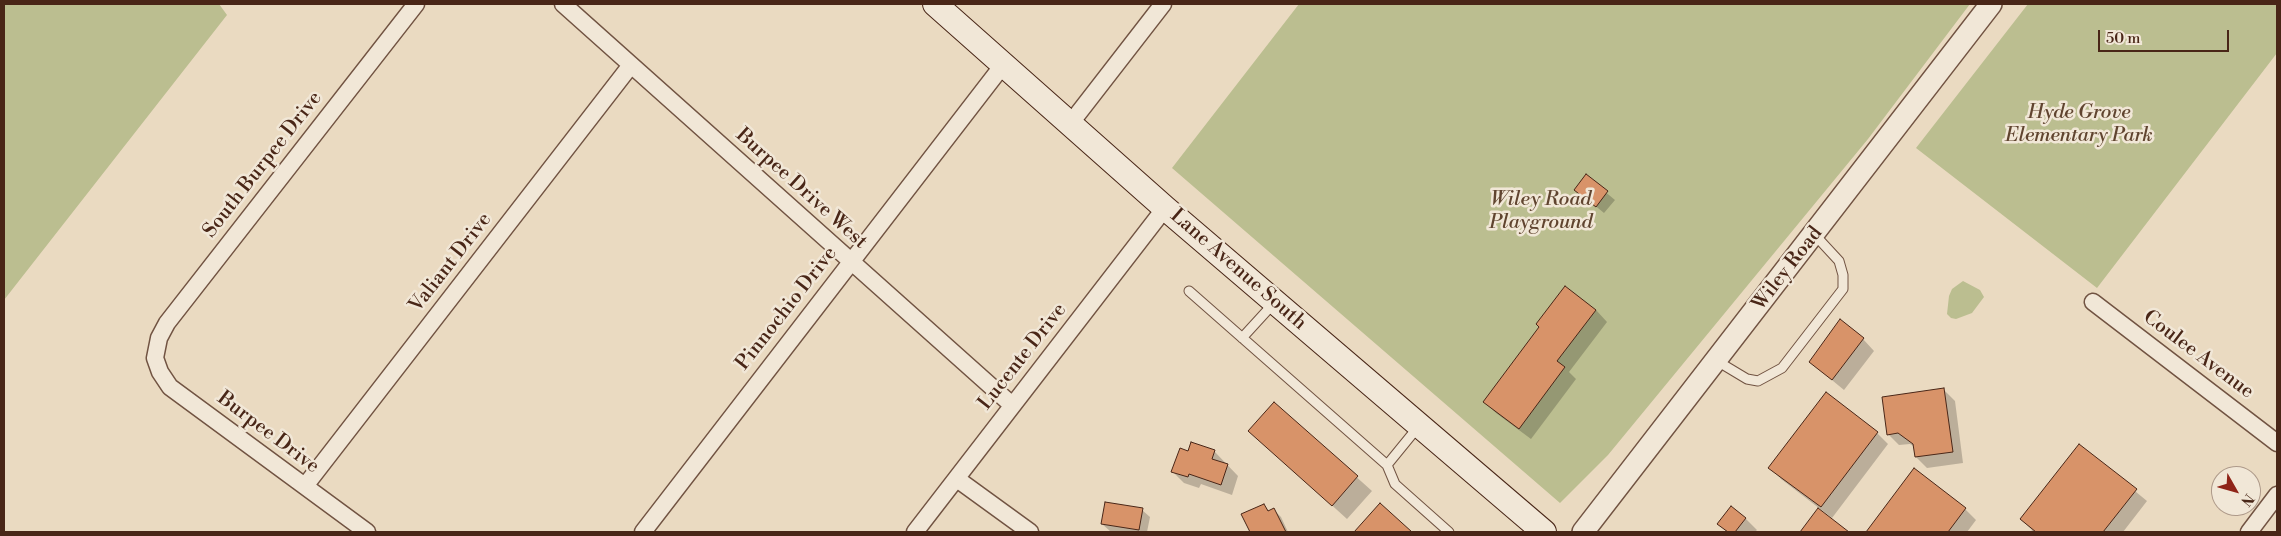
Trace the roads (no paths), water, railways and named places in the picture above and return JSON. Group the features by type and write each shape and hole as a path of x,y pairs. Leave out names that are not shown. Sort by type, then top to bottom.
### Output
{"main road":[{"name":"Lane Avenue South","path":"935,4 1274,302 1544,532"}],"street":[{"name":"South Burpee Drive","path":"155,358 159,338 167,323 416,4"},
{"name":"Burpee Drive West","path":"563,4 850,262 1012,404"},
{"path":"1070,124 1163,4"},
{"name":"Wiley Road","path":"1583,532 1991,4"},
{"name":"Valiant Drive","path":"305,486 631,65"},
{"name":"Pinnochio Drive","path":"643,532 1003,65"},
{"name":"Lucente Drive","path":"915,532 1012,404 1166,208"},
{"name":"Coulee Avenue","path":"2093,302 2277,443"},
{"name":"Burpee Drive","path":"155,358 160,372 170,387 367,532"},
{"path":"957,479 1030,532"},
{"path":"2248,532 2277,495"}],"lane":[{"path":"1717,361 1747,379 1758,381 1782,368 1843,289 1843,275 1839,261 1814,234"},
{"path":"1189,290 1387,465 1395,484 1449,532"},
{"path":"1242,338 1274,302"},
{"path":"1387,465 1419,426"}],"park label":[{"name":"Hyde Grove Elementary Park","path":"2079,124"},
{"name":"Wiley Road Playground","path":"1541,212"}]}
